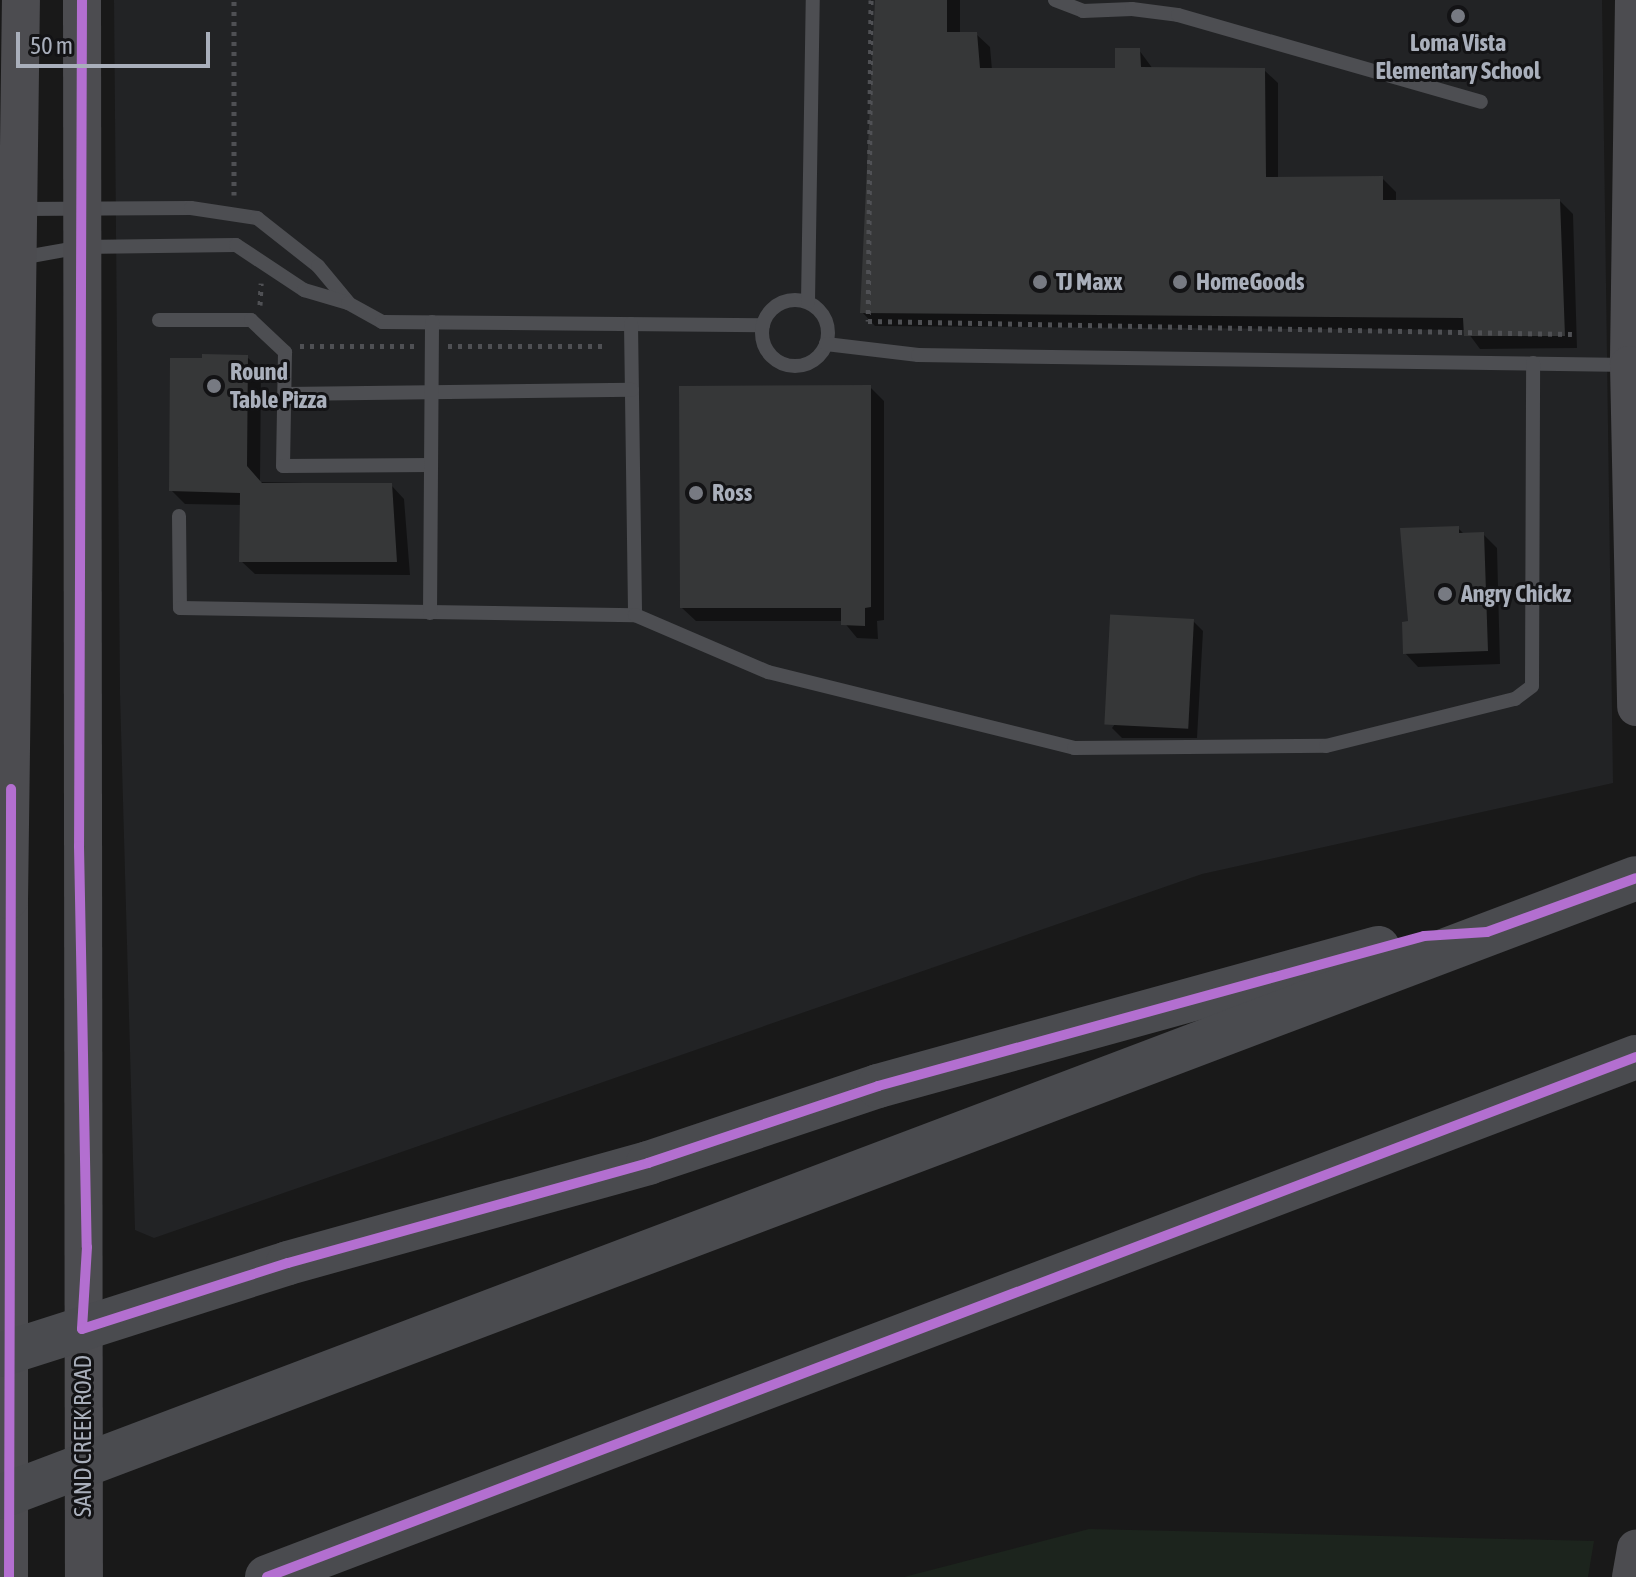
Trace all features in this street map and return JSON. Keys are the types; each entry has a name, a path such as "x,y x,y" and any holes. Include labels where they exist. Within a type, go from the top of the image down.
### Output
{"highway":[{"path":"0,1497 1636,878"},
{"path":"4,1353 288,1263 648,1163 878,1086 1202,994 1424,936 1487,932"},
{"path":"267,1577 1636,1057"}],"main road":[{"path":"9,1577 4,1353 9,209 21,0"},
{"name":"SAND CREEK ROAD","path":"82,0 79,846 87,1247 82,1329 84,1577"},
{"path":"1634,0 1629,365 1636,707"},
{"path":"1631,1577 1636,1548"}],"lane":[{"path":"808,302 780,303 763,325 765,347 780,363 812,361 826,344 827,324 808,302 813,0"},
{"path":"1055,0 1083,11 1132,9 1178,15 1481,102"},
{"path":"9,259 81,228 191,208 257,218 318,266 348,303"},
{"path":"9,209 81,228 236,245 304,290 348,303 382,322 763,325"},
{"path":"159,320 251,320 285,352 283,466 431,465"},
{"path":"430,613 432,322"},
{"path":"631,324 635,615"},
{"path":"826,344 918,355 1629,365"},
{"path":"179,516 180,608 378,607 430,613 635,615 768,672 1101,751 1326,746 1515,699 1532,686 1535,666 1533,363"},
{"path":"285,394 432,389 632,390"}],"path":[{"path":"234,0 234,200"},
{"path":"871,0 868,321 1572,334"}],"shaded area":[{"path":"114,0 1602,0 1613,783 1202,874 154,1238 135,1230 120,694"},
{"path":"1089,1529 1594,1541 1588,1577 904,1577"}],"building":[{"path":"875,0 947,0 947,32 977,32 980,68 1115,68 1115,48 1140,48 1141,67 1265,68 1266,177 1383,176 1383,200 1560,199 1565,336 1464,336 1463,318 860,313"},
{"path":"202,354 248,355 247,466 262,483 392,483 397,562 239,562 240,493 169,491 170,358 202,358"},
{"path":"871,385 871,607 865,608 865,626 841,625 841,608 680,608 679,386"},
{"path":"1459,526 1459,533 1484,532 1488,651 1403,654 1402,622 1408,621 1400,528"},
{"path":"1110,615 1194,619 1188,729 1104,724"}],"transit line":[{"path":"82,0 79,846 87,1247 82,1329 288,1263 648,1163 878,1086 1424,936 1487,932 1636,878"},
{"path":"9,1577 11,789"},
{"path":"267,1577 1636,1057"}],"place":[{"name":"Loma Vista Elementary School","path":"1458,16"},
{"name":"TJ Maxx","path":"1040,282"},
{"name":"HomeGoods","path":"1180,282"},
{"name":"Round Table Pizza","path":"214,386"},
{"name":"Ross","path":"696,493"},
{"name":"Angry Chickz","path":"1445,594"}]}
